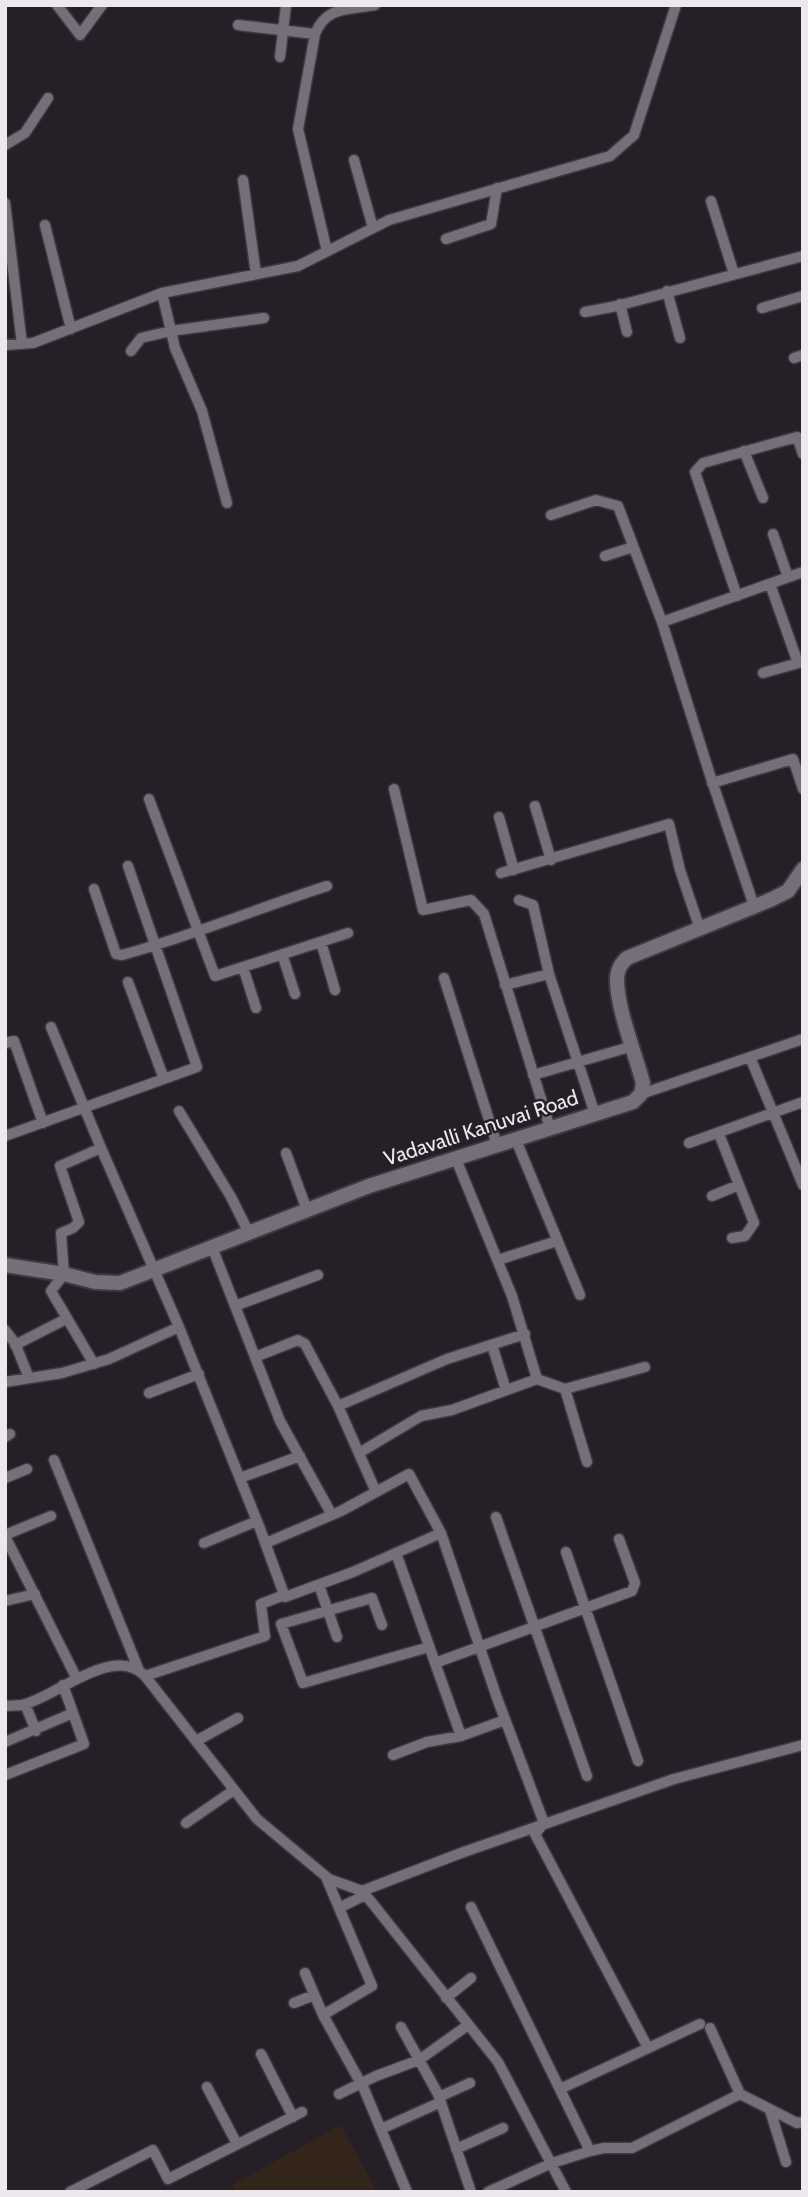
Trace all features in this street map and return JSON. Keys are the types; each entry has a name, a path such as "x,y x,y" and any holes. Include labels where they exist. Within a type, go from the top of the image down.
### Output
{"street":[{"path":"57,5 80,35 102,5"},
{"path":"280,57 286,5"},
{"path":"321,5 299,129 327,251"},
{"path":"319,23 328,14 373,5"},
{"path":"5,345 33,343 162,293 298,266 389,220 610,156 634,135 676,5"},
{"path":"238,25 315,34"},
{"path":"5,145 25,133 48,98"},
{"path":"354,160 373,228"},
{"path":"243,180 256,274"},
{"path":"446,239 491,224 497,188"},
{"path":"710,201 734,274"},
{"path":"5,203 22,344"},
{"path":"45,225 71,329"},
{"path":"586,312 803,256"},
{"path":"667,291 680,338"},
{"path":"162,293 175,348 202,411 227,503"},
{"path":"762,308 803,296"},
{"path":"620,304 627,332"},
{"path":"131,351 141,338 264,318"},
{"path":"737,596 695,472 703,463 796,437 803,454"},
{"path":"744,451 764,498"},
{"path":"551,515 596,499 618,506 662,622 754,906"},
{"path":"773,534 788,577"},
{"path":"605,556 633,547"},
{"path":"662,622 803,572"},
{"path":"763,673 800,662 770,584"},
{"path":"712,783 798,757 803,789"},
{"path":"394,789 424,910 471,900 484,914 550,1128"},
{"path":"149,799 215,976 348,933"},
{"path":"536,806 551,860"},
{"path":"499,817 514,870"},
{"path":"501,873 669,824 680,870 700,929"},
{"path":"5,1136 197,1067 128,866"},
{"path":"803,869 796,888 627,958 620,965 617,975 619,997 643,1083 641,1094 803,1039"},
{"path":"94,889 116,954 122,955 227,923 258,909 327,886"},
{"path":"519,900 533,905 549,974 595,1114"},
{"path":"321,942 335,989"},
{"path":"282,954 295,994"},
{"path":"243,967 256,1008"},
{"path":"505,985 549,974"},
{"path":"444,978 498,1145"},
{"path":"128,982 164,1079"},
{"path":"51,1027 199,1374 284,1595"},
{"path":"5,1043 14,1041 43,1124"},
{"path":"533,1075 633,1046"},
{"path":"750,1057 803,1185"},
{"name":"Vadavalli Kanuvai Road","path":"5,1265 64,1274 95,1282 120,1283 369,1186 595,1114 633,1101 641,1094"},
{"path":"689,1143 803,1102"},
{"path":"179,1111 231,1197 248,1233"},
{"path":"719,1134 754,1223 744,1236 732,1238"},
{"path":"516,1140 580,1295"},
{"path":"94,1364 51,1291 64,1274 61,1233 79,1222 60,1166 101,1148"},
{"path":"286,1153 307,1210"},
{"path":"456,1159 498,1260 525,1334 537,1379"},
{"path":"712,1196 739,1185"},
{"path":"498,1260 557,1241"},
{"path":"212,1247 280,1421 332,1515"},
{"path":"235,1306 318,1275"},
{"path":"15,1345 66,1319"},
{"path":"5,1382 62,1373 94,1364 179,1327"},
{"path":"5,1330 15,1345 29,1378"},
{"path":"338,1406 447,1359 525,1334"},
{"path":"255,1357 298,1340 304,1344 338,1406 376,1492"},
{"path":"492,1345 506,1390"},
{"path":"359,1453 421,1416 452,1410 537,1379 565,1390 645,1367"},
{"path":"149,1393 199,1374"},
{"path":"565,1390 587,1462"},
{"path":"240,1478 300,1456"},
{"path":"54,1460 141,1672 257,1819 333,1881 363,1893 498,2062 566,2192"},
{"path":"5,1478 27,1469"},
{"path":"266,1543 332,1515 409,1474 441,1533 544,1824"},
{"path":"51,1516 5,1535 8,1547 35,1594 77,1679"},
{"path":"496,1517 587,1776"},
{"path":"204,1543 257,1521"},
{"path":"5,1705 25,1704 108,1667 124,1666 141,1672 265,1636 261,1604 319,1585 441,1533"},
{"path":"435,1663 632,1591 635,1588 620,1539"},
{"path":"566,1552 638,1761"},
{"path":"396,1553 461,1736"},
{"path":"319,1585 337,1637"},
{"path":"5,1601 35,1594"},
{"path":"382,1625 372,1598 281,1625 303,1683 429,1647"},
{"path":"5,1775 84,1744 63,1685"},
{"path":"25,1704 36,1731"},
{"path":"5,1742 73,1713"},
{"path":"196,1741 238,1718"},
{"path":"393,1755 427,1742 461,1736 505,1720"},
{"path":"339,1908 363,1893 544,1824 674,1779 803,1745"},
{"path":"186,1823 234,1790"},
{"path":"544,1824 536,1834 648,2048"},
{"path":"323,2015 372,1986 326,1876"},
{"path":"471,1907 590,2151"},
{"path":"305,1973 323,2015 361,2083 407,2192"},
{"path":"446,1997 471,1978"},
{"path":"294,2003 314,1995"},
{"path":"339,2094 419,2060 468,2025"},
{"path":"560,2090 648,2048 705,2026 740,2094 797,2123 803,2122"},
{"path":"401,2027 440,2099 471,2192"},
{"path":"70,2192 153,2150 168,2179 297,2114 261,2054"},
{"path":"381,2129 470,2083"},
{"path":"207,2087 237,2144"},
{"path":"488,2192 552,2163 590,2151 632,2148 740,2094"},
{"path":"770,2110 786,2162"},
{"path":"456,2149 503,2128"}],"shaded area":[{"path":"341,2125 377,2192 235,2192 232,2185"}]}
